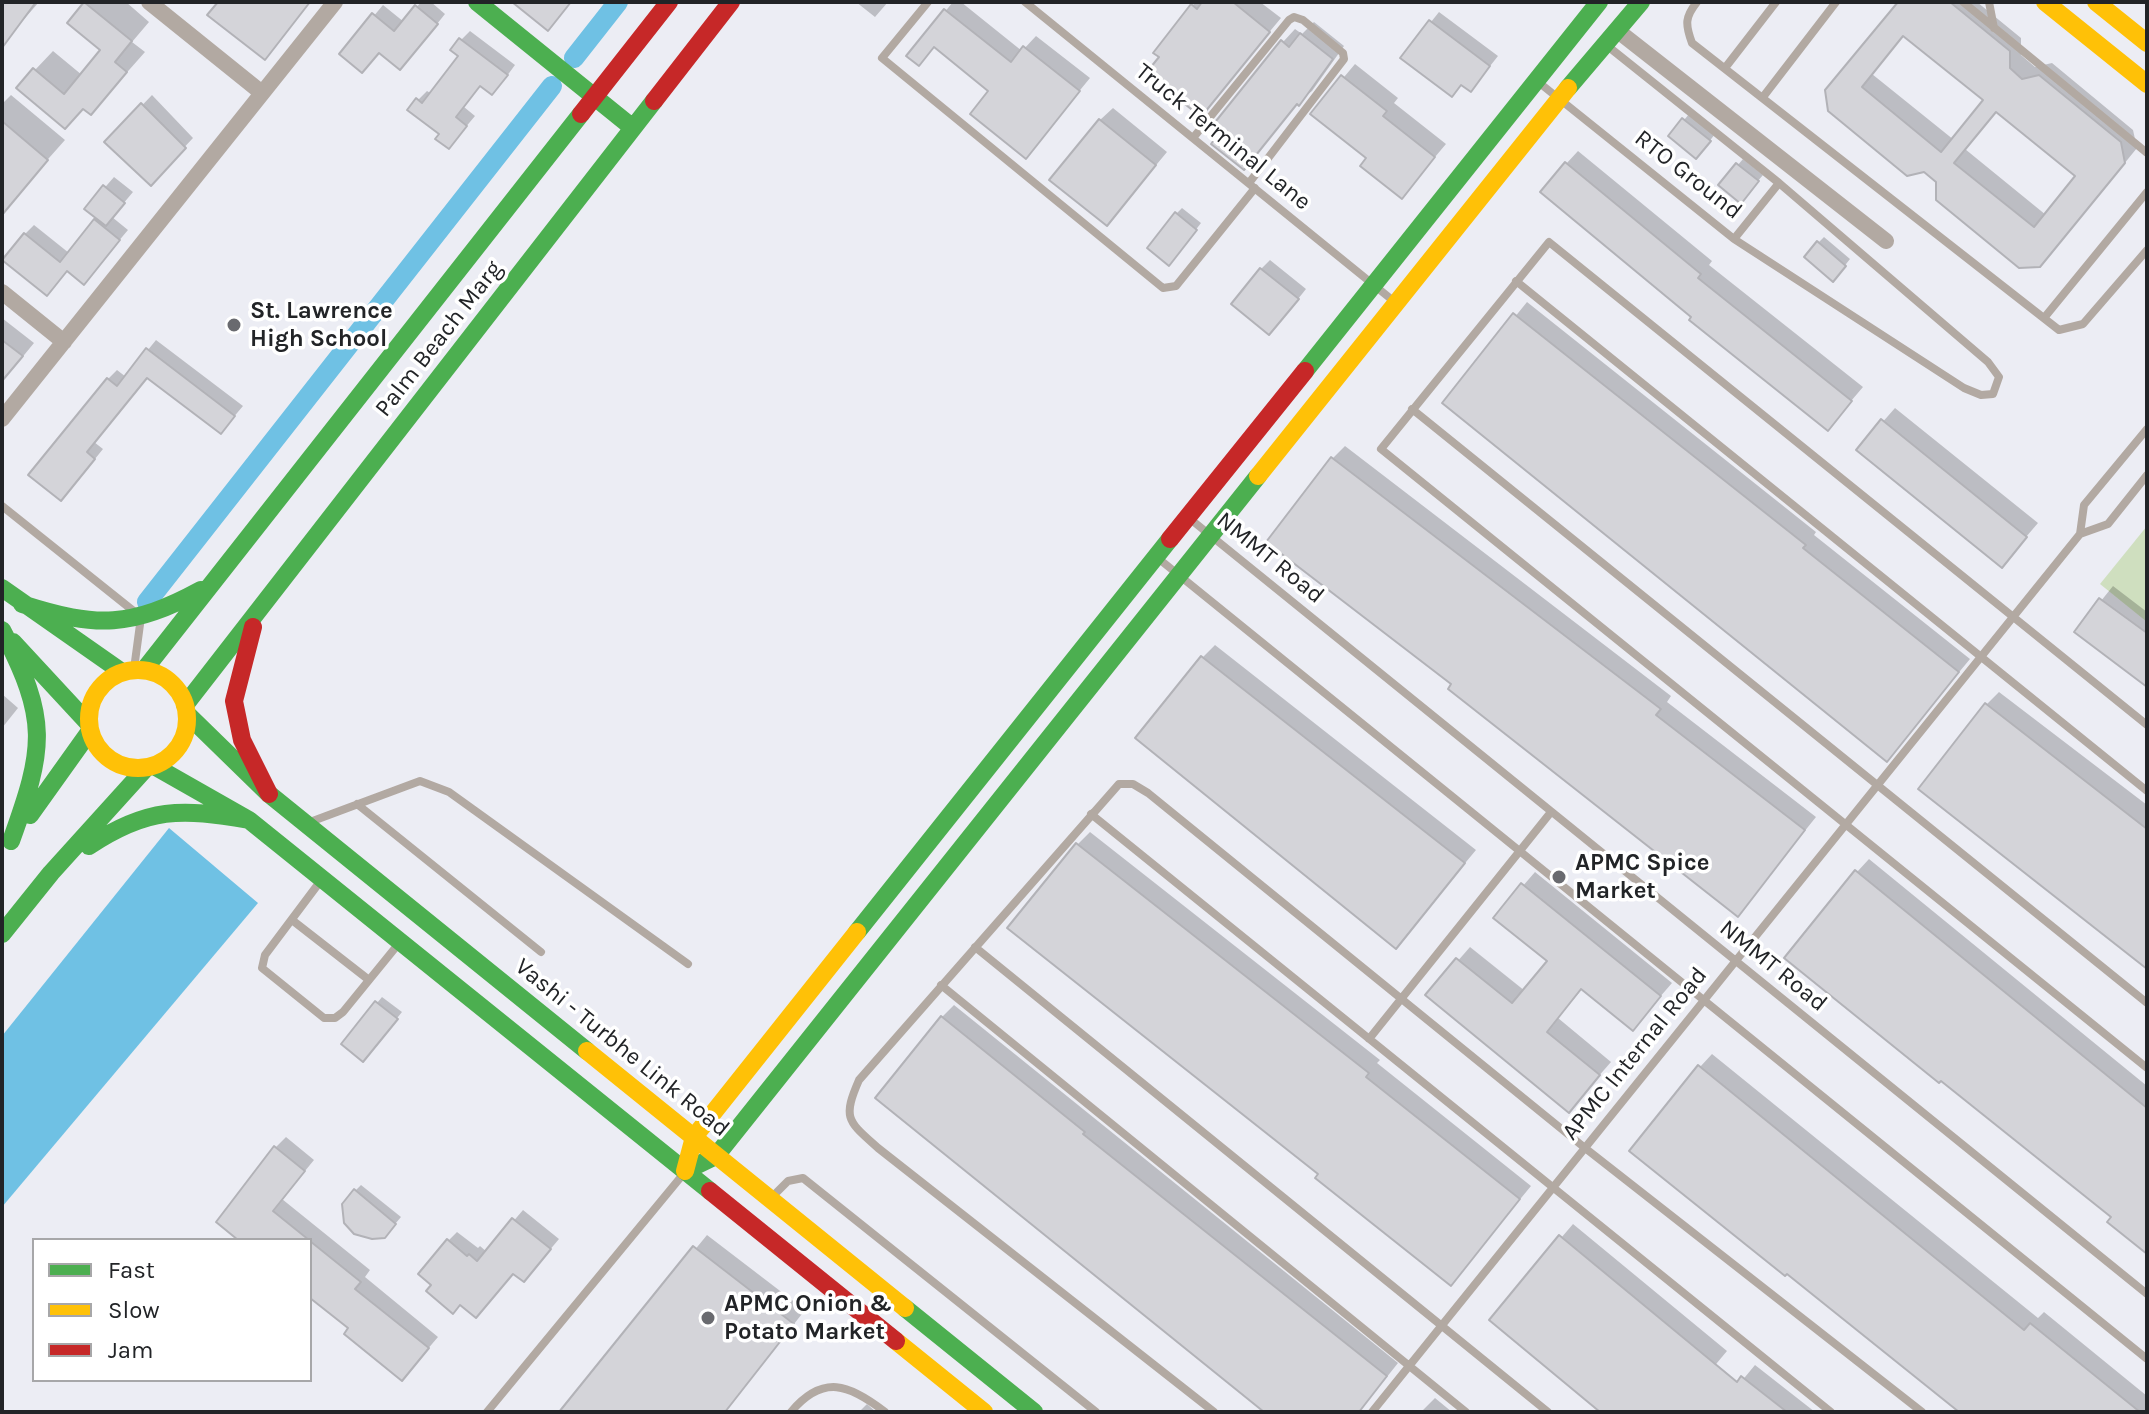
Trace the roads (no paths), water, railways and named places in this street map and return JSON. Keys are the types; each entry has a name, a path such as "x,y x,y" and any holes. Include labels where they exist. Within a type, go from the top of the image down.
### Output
{"main road":[{"path":"477,2 633,128"},
{"name":"Palm Beach Marg","path":"133,670 216,581 669,2"},
{"name":"Palm Beach Marg","path":"186,710 257,613 731,2"},
{"path":"685,1171 694,1137 1599,2"},
{"path":"685,1171 716,1156 1560,99 1641,2"},
{"path":"2045,2 2147,84"},
{"path":"2096,2 2147,43"},
{"path":"22,604 68,620 106,624 171,608 216,581"},
{"path":"2,588 22,604 133,670 156,673 171,683 186,710 186,730 180,746 169,758 150,767 51,873 2,934"},
{"path":"257,613 234,701 242,740 269,794"},
{"path":"2,630 89,727 101,753 130,768 150,767 249,820 984,1412"},
{"path":"2,630 33,693 40,724 31,788 6,846"},
{"path":"6,846 89,727 90,707 96,692 107,680 133,670"},
{"name":"Vashi - Turbhe Link Road","path":"186,710 269,794 1034,1412"},
{"path":"51,873 112,829 141,816 174,810 249,820"}],"street":[{"path":"149,2 262,93"},
{"path":"2,419 335,2"},
{"path":"1611,37 1886,241"},
{"path":"2,292 64,342"}],"lane":[{"path":"928,2 882,58 1163,288 1176,286 1344,59 1343,53 1303,20 1294,17 1193,138"},
{"name":"Truck Terminal Lane","path":"1025,2 1397,303"},
{"path":"1697,2 1686,16 1692,43 2059,330 2083,324 2147,250"},
{"path":"1725,68 1776,2"},
{"path":"1763,97 1836,2"},
{"path":"1963,2 2147,153"},
{"path":"1989,2 1994,28"},
{"name":"RTO Ground","path":"1537,81 1734,239 1779,183 1611,37"},
{"path":"1734,239 1964,388 1981,395 1993,394 1999,377 1988,362 1779,183"},
{"path":"2044,318 2147,192"},
{"path":"2147,725 1549,242 1381,449 2147,1068"},
{"path":"1516,281 2147,791"},
{"path":"1412,409 2147,1003"},
{"path":"2147,429 2084,505 2080,534 2108,524 2147,475"},
{"path":"2,506 141,617 133,670"},
{"name":"NMMT Road","path":"1188,517 2147,1294"},
{"name":"APMC Internal Road","path":"1372,1412 2080,534"},
{"path":"1156,557 2147,1359"},
{"path":"305,823 420,781 449,792 688,964"},
{"path":"1214,1412 853,1126 848,1105 859,1080 1119,784 1133,784 1148,793 1585,1148 1922,1412"},
{"path":"357,804 541,952"},
{"path":"1369,1039 1551,812"},
{"path":"1091,814 1831,1412"},
{"path":"323,879 265,955 262,968 270,977 324,1018 335,1018 401,942"},
{"path":"292,920 369,980"},
{"path":"975,947 1548,1412"},
{"path":"941,985 1466,1412"},
{"path":"487,1412 685,1171"},
{"path":"770,1199 788,1181 803,1178 1096,1412"},
{"path":"791,1412 804,1397 827,1386 850,1388 885,1412"}],"water":[{"path":"169,828 258,903 2,1207 2,1036"}],"waterway":[{"path":"574,58 618,2"},
{"path":"147,602 552,86"}],"place":[{"name":"St. Lawrence High School","path":"234,325"},
{"name":"APMC Spice Market","path":"1559,877"},
{"name":"APMC Onion & Potato Market","path":"708,1318"}]}
